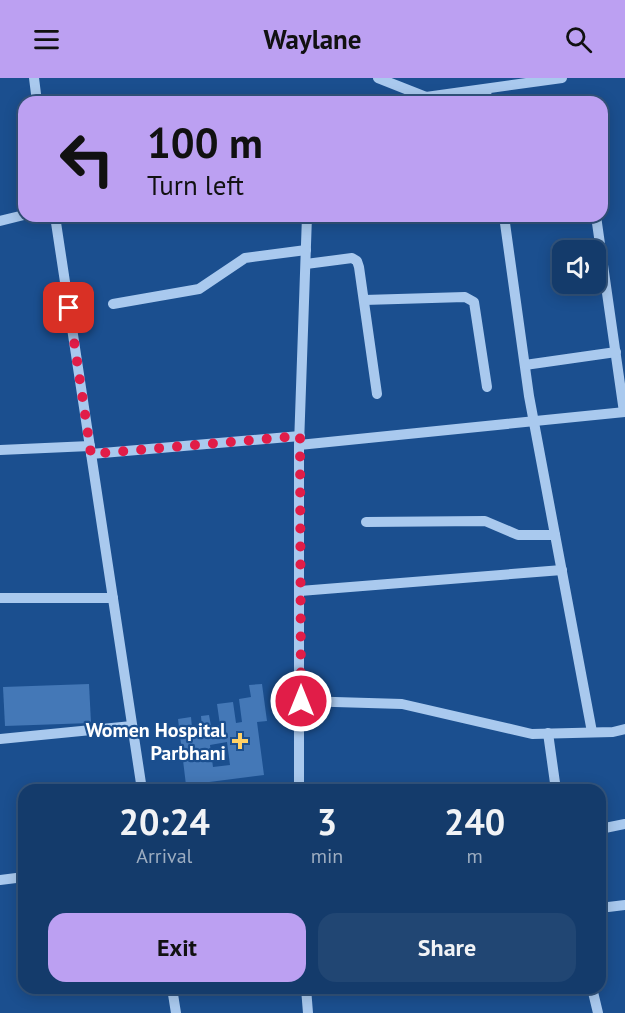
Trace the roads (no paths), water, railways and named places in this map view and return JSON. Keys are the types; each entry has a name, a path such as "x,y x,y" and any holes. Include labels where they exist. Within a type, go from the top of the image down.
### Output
{"street":[{"path":"34,78 36,96"},
{"path":"378,78 398,82 424,96"},
{"path":"434,96 562,78"},
{"path":"486,89 487,96"},
{"path":"0,221 18,216"},
{"path":"56,222 141,784"},
{"path":"299,784 300,441 307,222"},
{"path":"505,222 534,421 592,732"},
{"path":"0,450 90,450 300,441 625,412 597,222"},
{"path":"113,304 191,291 205,286 245,258 306,250"},
{"path":"306,264 352,258 357,261 377,394"},
{"path":"364,300 465,297 470,299 474,302 487,387"},
{"path":"525,365 616,352"},
{"path":"366,522 485,520 518,535 555,535"},
{"path":"300,591 562,570"},
{"path":"0,598 113,598"},
{"path":"301,701 402,704 532,734 625,729"},
{"path":"0,739 132,726"},
{"path":"548,733 555,784"},
{"path":"606,828 625,824"},
{"path":"0,880 18,878"},
{"path":"606,907 625,905"},
{"path":"173,994 176,1013"},
{"path":"306,994 308,1013"},
{"path":"593,994 598,1013"}],"place":[{"name":"Women Hospital Parbhani","path":"240,741"}]}
